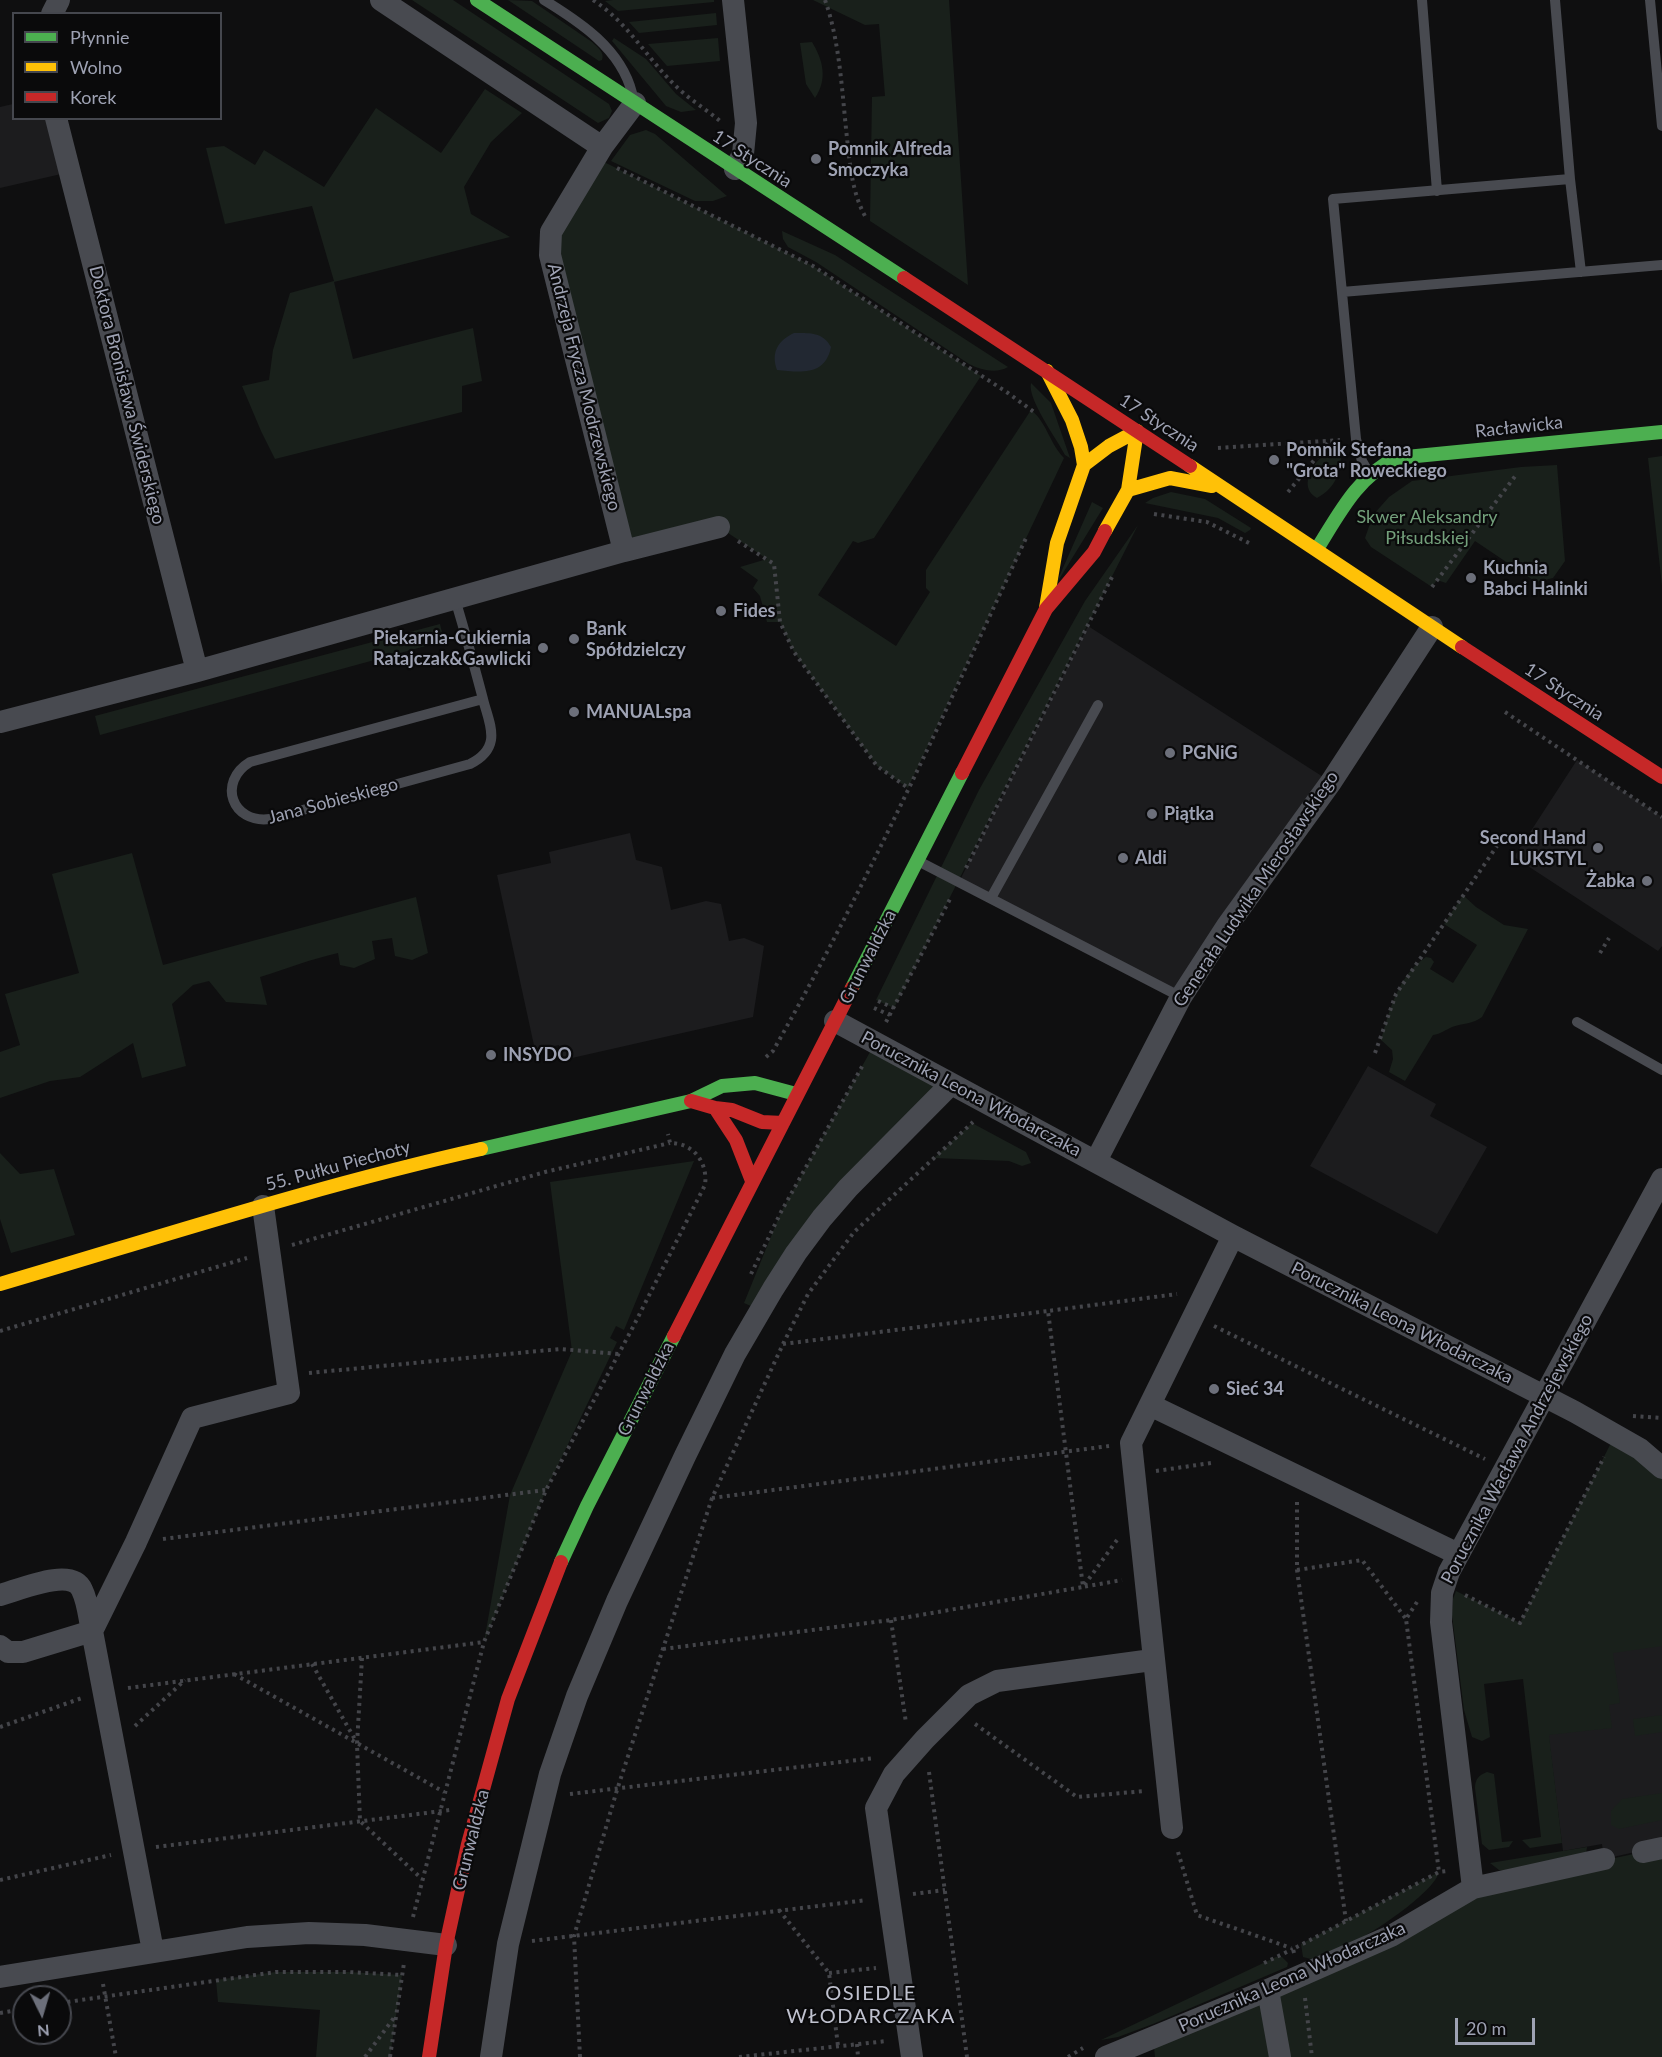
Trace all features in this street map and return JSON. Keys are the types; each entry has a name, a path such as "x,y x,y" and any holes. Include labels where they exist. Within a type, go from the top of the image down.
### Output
{"street":[{"path":"381,0 599,152"},
{"name":"17 Stycznia","path":"477,0 1046,370 1662,777"},
{"path":"733,0 746,140 743,154 735,169"},
{"name":"Andrzeja Frycza Modrzewskiego","path":"624,551 550,255 551,232 599,152 635,103"},
{"name":"Doktora Bronisława Świderskiego","path":"57,120 197,671"},
{"path":"1046,370 1072,420 1084,465 1109,446 1137,431"},
{"name":"Grunwaldzka","path":"429,2057 446,1945 468,1844 508,1700 552,1581 587,1506 796,1094 1046,609 1094,552 1128,490 1134,467 1137,431"},
{"name":"Racławicka","path":"1317,549 1369,473 1396,458 1662,432"},
{"name":"Grunwaldzka","path":"1046,609 1057,543 1084,465"},
{"path":"1128,490 1170,478 1226,489"},
{"path":"0,722 197,671 624,551 719,527"},
{"name":"Generała Ludwika Mierosławskiego","path":"1096,1161 1181,997 1227,926 1330,782 1432,627"},
{"name":"Porucznika Leona Włodarczaka","path":"835,1021 1233,1236 1543,1395 1640,1449 1662,1468"},
{"name":"55. Pułku Piechoty","path":"0,1284 263,1206 422,1162 691,1101 722,1086 754,1083 796,1094"},
{"path":"491,2057 508,1944 543,1796 577,1696 617,1601 695,1434 730,1364 796,1252 848,1188 951,1084"},
{"name":"55. Pułku Piechoty","path":"691,1101 732,1110 762,1122 783,1123"},
{"path":"715,1108 736,1140 752,1181"},
{"name":"Porucznika Wacława Andrzejewskiego","path":"1473,1888 1440,1611 1444,1585 1458,1554 1543,1395 1662,1179"},
{"path":"0,1646 8,1652 23,1652 92,1631 136,1542 192,1418 289,1393 263,1206"},
{"path":"1172,1828 1152,1660 1131,1443 1233,1236"},
{"path":"1150,1405 1458,1554"},
{"path":"0,1595 57,1578 73,1580 83,1590 153,1951"},
{"path":"910,2048 876,1808 894,1774 918,1746 969,1695 997,1681 1152,1660"},
{"path":"1473,1888 1604,1859"},
{"name":"Porucznika Leona Włodarczaka","path":"1106,2057 1391,1936 1473,1888"},
{"path":"0,1977 247,1937 309,1934 365,1935 446,1945"},
{"path":"1268,1990 1280,2057"}],"lane":[{"path":"544,0 585,27 605,45 629,80 635,103"},
{"path":"1422,0 1437,190"},
{"path":"1554,0 1581,272"},
{"path":"1650,0 1662,126"},
{"path":"1369,473 1362,461 1356,439 1333,199 1570,179"},
{"path":"1342,292 1662,265"},
{"name":"Jana Sobieskiego","path":"455,599 483,699 492,734 490,743 479,759 470,764 270,819 250,818 235,805 232,795 235,776 250,762 483,699"},
{"path":"991,898 1098,705"},
{"path":"917,861 1181,997"},
{"path":"1577,1022 1662,1070"}],"path":[{"path":"593,0 622,23 679,89 746,140"},
{"path":"825,0 834,36 851,175 858,204 866,218"},
{"path":"599,152 813,266 1038,415"},
{"path":"1218,448 1356,439"},
{"path":"1288,492 1330,440"},
{"path":"1431,587 1540,443"},
{"path":"719,527 774,564 780,622 794,652 877,766 908,788"},
{"path":"762,1061 773,1051 816,975 908,788 1029,532"},
{"path":"748,1283 781,1212 875,1043 959,882 1113,576"},
{"path":"1375,1053 1396,994 1497,846"},
{"path":"1600,953 1609,938"},
{"path":"580,2057 574,1936 617,1790 712,1498 808,1294 854,1232 991,1106"},
{"path":"662,1107 670,1143"},
{"path":"0,1331 545,1172 670,1143 682,1143 694,1151 703,1162 706,1174 705,1185 619,1354 546,1490 484,1642 407,1940 390,2057"},
{"path":"754,1322 784,1343 1207,1290"},
{"path":"1048,1311 1083,1587"},
{"path":"1194,1316 1504,1468"},
{"path":"286,1376 560,1349 619,1354"},
{"path":"712,1498 1131,1443"},
{"path":"1133,1474 1212,1463"},
{"path":"1444,1585 1520,1623 1597,1470"},
{"path":"1297,1476 1297,1570 1346,1921"},
{"path":"136,1542 546,1490"},
{"path":"1083,1587 1137,1513"},
{"path":"1297,1570 1362,1560 1406,1619 1439,1872"},
{"path":"663,1649 891,1620 1144,1575"},
{"path":"1406,1619 1418,1599"},
{"path":"891,1620 945,1890 967,2057"},
{"path":"0,1727 104,1691 484,1642"},
{"path":"362,1658 357,1744 360,1821 422,1879"},
{"path":"312,1664 357,1744"},
{"path":"234,1674 444,1792"},
{"path":"114,1744 186,1680"},
{"path":"955,1709 1077,1797 1167,1790"},
{"path":"1172,1828 1197,1916 1293,1949"},
{"path":"508,1944 945,1890"},
{"path":"779,1910 829,1973 838,2046"},
{"path":"99,1960 116,2057"},
{"path":"829,1973 898,1965"},
{"path":"72,2001 276,1972 402,1975"},
{"path":"1302,1975 1312,2057"},
{"path":"365,2057 396,2014"},
{"path":"739,2057 857,2044 910,2048"},
{"path":"857,2044 858,2057"},
{"path":"1079,2050 1080,2057"}],"shaded area":[{"path":"12,104 12,120 56,120 70,172 0,188 0,107"},
{"path":"794,333 816,334 828,342 831,347 823,364 810,371 777,370 775,353 777,348 783,340"},
{"path":"1088,626 1331,782 1181,997 959,882"},
{"path":"1577,760 1662,817 1662,946 1658,951 1514,857"},
{"path":"630,833 636,860 662,867 671,910 706,901 721,904 729,941 744,938 764,946 753,1017 563,1060 559,1045 535,1050 497,875 551,863 549,852"},
{"path":"1368,1066 1436,1104 1430,1116 1487,1147 1437,1234 1310,1166"},
{"path":"1662,1491 1662,1846 1604,1859 1602,1844 1563,1851 1545,1708"}],"green space":[{"path":"412,0 453,0 609,104 612,111 609,118 598,123"},
{"path":"508,0 532,1 592,42 601,52 602,60 599,61"},
{"path":"714,0 714,2 618,11 605,1"},
{"path":"813,0 949,0 968,285 870,221 872,97 885,96 879,24 865,25"},
{"path":"716,13 717,25 639,33 629,22"},
{"path":"614,38 646,59 676,94 696,110 681,112 666,106 612,41"},
{"path":"718,38 720,61 667,66 648,44"},
{"path":"812,42 819,56 823,77 815,98 806,84 800,43"},
{"path":"485,89 522,113 491,142 464,187 471,214 510,237 334,282 353,359 473,328 482,381 462,386 462,412 275,459 242,386 269,380 273,350 290,293 334,281 312,206 225,224 206,148 224,146 255,165 264,150 324,187 376,108 441,153"},
{"path":"646,130 655,134 727,196 713,201 695,201 611,161 630,135"},
{"path":"596,158 813,266 981,376 874,538 858,543 853,541 818,595 896,646 930,592 926,588 926,570 1031,410 1041,420 1064,458 908,788 877,766 794,652 780,622 767,622 760,596 753,588 758,580 740,567 767,559 719,527 624,551 551,232"},
{"path":"782,231 835,255 1008,367 988,370 969,364 816,262 788,247 783,239"},
{"path":"1031,383 1051,403 1070,458 1065,455 1038,409 1031,390"},
{"path":"1341,446 1341,462 1334,483 1317,498 1310,492 1308,484 1313,467 1327,453"},
{"path":"1662,456 1662,586 1648,458"},
{"name":"Skwer Aleksandry Piłsudskiej","path":"1557,465 1565,561 1553,578 1536,582 1475,541 1446,583 1437,580 1432,587 1371,547 1365,538 1373,515 1389,497 1412,481 1521,467"},
{"path":"1171,492 1205,499 1251,528 1245,533 1218,518 1145,503"},
{"path":"1092,502 1103,508 1055,586"},
{"path":"1138,525 894,1008 876,1000 979,790 1085,601"},
{"path":"440,624 444,641 100,735 95,716"},
{"path":"132,853 163,965 416,897 428,953 412,960 395,956 392,938 372,941 375,959 354,968 340,965 338,953 308,961 260,977 267,1005 226,1002 209,981 193,985 172,1004 186,1066 142,1078 133,1043 80,1077 50,1081 0,1098 0,1052 20,1045 5,994 79,973 52,874"},
{"path":"1463,895 1476,907 1504,925 1528,929 1482,1017 1433,1035 1405,1081 1389,1072 1393,1059 1392,1050 1381,1040 1388,1017 1402,983 1417,964 1426,957 1431,958 1434,962 1430,969 1453,983 1477,945 1444,924"},
{"path":"875,1043 951,1084 848,1188 760,1310 744,1303 781,1212"},
{"path":"972,1123 1026,1152 1031,1163 1022,1166 1009,1161 934,1158"},
{"path":"0,1153 20,1174 54,1169 75,1235 11,1253 0,1219"},
{"path":"694,1161 624,1330 616,1326 610,1338 617,1342 546,1490 484,1642 510,1495 572,1351 550,1182"},
{"path":"1615,1435 1662,1468 1662,1646 1613,1653 1620,1703 1609,1705 1612,1728 1549,1735 1562,1843 1530,1848 1522,1840 1541,1837 1523,1679 1484,1684 1490,1737 1482,1741 1472,1737 1464,1710 1452,1615 1453,1599 1456,1591 1520,1623"},
{"path":"1662,1715 1662,1732 1635,1736 1633,1719"},
{"path":"1487,1772 1494,1774 1502,1842 1513,1841 1509,1847 1489,1850 1482,1844 1475,1785 1478,1778"},
{"path":"1662,1793 1662,1820 1619,1829 1611,1825 1611,1811 1622,1799"},
{"path":"1587,1847 1586,1854 1511,1872 1499,1870 1490,1863"},
{"path":"1662,1848 1662,2057 1155,2057 1153,2038 1473,1888"},
{"path":"1439,1872 1435,1880 1419,1897 1374,1930 1346,1945 1311,1959 1303,1957 1301,1944"},
{"path":"1276,1957 1282,1957 1288,1963 1287,1967 1153,2024 1118,2037 1101,2040"},
{"path":"276,1972 402,1975 390,2057 316,2057 320,2010 218,2002 216,1980"}],"traffic: fast":[{"path":"477,0 904,278"},
{"path":"1317,549 1341,510 1360,486 1370,475 1396,458 1662,432"},
{"path":"852,988 962,773"},
{"path":"481,1149 691,1101 722,1086 755,1083 796,1094"},
{"path":"561,1562 674,1336"}],"traffic: slow":[{"path":"1046,608 1057,543 1084,465 1072,420 1047,371"},
{"path":"1084,465 1109,446 1137,431"},
{"path":"1105,531 1128,490 1137,431"},
{"path":"1190,466 1462,647"},
{"path":"1128,490 1170,478 1212,486"},
{"path":"0,1284 300,1195 481,1149"}],"traffic: jam":[{"path":"904,278 1190,466"},
{"path":"962,773 1046,609 1094,552 1105,531"},
{"path":"1462,647 1662,777"},
{"path":"674,1336 852,988"},
{"path":"691,1101 732,1110 762,1122 783,1123"},
{"path":"715,1108 736,1140 752,1181"},
{"path":"429,2057 446,1945 468,1844 508,1699 561,1562"}],"place":[{"name":"Pomnik Alfreda Smoczyka","path":"816,159"},
{"name":"Pomnik Stefana \"Grota\" Roweckiego","path":"1274,460"},
{"name":"Kuchnia Babci Halinki","path":"1471,578"},
{"name":"Fides","path":"721,611"},
{"name":"Bank Spółdzielczy","path":"574,639"},
{"name":"Piekarnia-Cukiernia Ratajczak&Gawlicki","path":"543,648"},
{"name":"MANUALspa","path":"574,712"},
{"name":"PGNiG","path":"1170,753"},
{"name":"Piątka","path":"1152,814"},
{"name":"Second Hand LUKSTYL","path":"1598,848"},
{"name":"Aldi","path":"1123,858"},
{"name":"Żabka","path":"1647,881"},
{"name":"INSYDO","path":"491,1055"},
{"name":"Sieć 34","path":"1214,1389"}],"district":[{"name":"OSIEDLE WŁODARCZAKA","path":"871,2006"}]}
